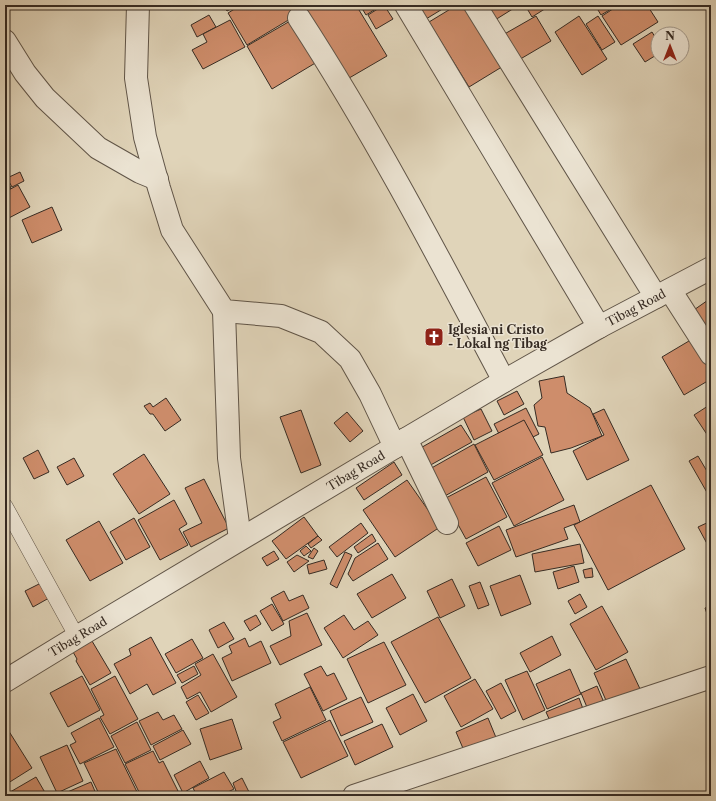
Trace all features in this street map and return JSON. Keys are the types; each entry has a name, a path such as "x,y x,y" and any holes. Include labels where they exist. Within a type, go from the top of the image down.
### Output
{"street":[{"path":"138,5 136,78 145,136 156,179 172,230 224,311 229,458 240,539"},
{"path":"406,5 600,327"},
{"path":"475,5 663,294 711,354"},
{"path":"299,18 322,52 395,178 504,381"},
{"path":"5,41 25,73 45,98 98,148 140,172 156,179"},
{"name":"Tibag Road","path":"5,681 504,381 600,327 711,268"},
{"path":"224,311 281,316 321,332 350,359 447,523"},
{"path":"354,796 711,677"}],"lane":[{"path":"5,506 77,637"}],"building":[{"path":"223,5 238,5 227,11"},
{"path":"241,5 289,5 295,16 247,45 228,13"},
{"path":"297,5 356,5 387,56 344,81"},
{"path":"360,5 382,5 366,15"},
{"path":"384,5 393,19 376,29 368,15"},
{"path":"418,5 449,5 426,19"},
{"path":"457,5 469,5 505,65 469,87 429,22"},
{"path":"486,5 519,5 495,20"},
{"path":"525,5 551,5 532,17"},
{"path":"595,5 618,5 601,15"},
{"path":"619,5 647,5 658,22 621,45 602,16"},
{"path":"209,15 216,27 197,37 191,25"},
{"path":"536,16 551,41 517,61 501,36"},
{"path":"579,16 607,59 582,75 555,32"},
{"path":"598,16 615,42 602,50 586,24"},
{"path":"297,17 322,59 272,89 247,46"},
{"path":"230,20 245,47 203,69 192,50 207,42 203,34"},
{"path":"650,33 650,59 645,62 633,44"},
{"path":"20,172 24,181 12,187 7,178"},
{"path":"5,177 11,188 5,191"},
{"path":"18,185 30,207 5,220 5,192"},
{"path":"52,207 62,230 32,243 22,220"},
{"path":"711,298 711,341 691,312"},
{"path":"694,338 711,368 711,379 684,395 662,357"},
{"path":"564,376 567,393 590,408 602,436 571,448 551,453 545,427 538,426 534,405 542,398 539,381"},
{"path":"517,391 524,404 504,415 497,401"},
{"path":"166,398 181,420 165,431 153,414 150,414 144,406 150,403 153,407"},
{"path":"711,404 711,438 710,439 694,415"},
{"path":"526,408 539,434 507,450 494,424"},
{"path":"481,409 492,431 474,440 463,417"},
{"path":"604,409 629,460 587,480 573,451 604,435 593,414"},
{"path":"301,410 321,465 301,473 280,417"},
{"path":"347,412 363,431 350,442 334,423"},
{"path":"524,420 543,455 494,480 475,445"},
{"path":"461,425 472,442 427,467 417,450"},
{"path":"474,444 488,472 443,497 428,470"},
{"path":"38,450 49,472 34,479 23,458"},
{"path":"144,454 170,494 139,514 113,474"},
{"path":"698,456 711,478 711,495 709,496 689,461"},
{"path":"542,457 564,500 514,526 492,483"},
{"path":"74,458 84,476 67,485 57,467"},
{"path":"394,462 402,475 364,500 356,488"},
{"path":"486,477 507,517 466,539 444,499"},
{"path":"204,479 229,528 191,547 183,532 202,523 185,488"},
{"path":"407,480 440,527 395,557 363,510"},
{"path":"651,485 685,549 608,590 574,525"},
{"path":"174,500 187,524 179,529 188,545 160,560 138,520"},
{"path":"574,505 580,522 564,528 568,539 516,557 506,530"},
{"path":"304,517 318,536 286,559 272,541"},
{"path":"134,518 150,547 126,560 110,532"},
{"path":"99,521 123,563 90,581 66,540"},
{"path":"711,521 711,551 698,527"},
{"path":"361,523 368,533 337,557 329,547"},
{"path":"499,526 511,550 478,566 466,543"},
{"path":"372,534 376,541 358,553 354,547"},
{"path":"318,536 322,540 311,548 308,544"},
{"path":"378,543 388,559 353,581 348,574 355,558"},
{"path":"580,544 584,563 535,572 532,554"},
{"path":"306,546 311,551 304,556 300,551"},
{"path":"314,548 318,551 313,559 308,557"},
{"path":"274,551 279,559 267,566 262,558"},
{"path":"345,552 352,555 337,588 330,584"},
{"path":"297,555 309,561 294,572 287,562"},
{"path":"324,560 327,569 309,574 307,565"},
{"path":"574,566 579,582 558,589 553,572"},
{"path":"592,568 593,577 585,578 583,570"},
{"path":"392,574 406,598 372,618 357,594"},
{"path":"520,575 531,604 501,616 490,586"},
{"path":"452,579 465,606 440,618 427,591"},
{"path":"480,582 489,605 478,609 469,586"},
{"path":"41,583 49,598 33,607 25,591"},
{"path":"284,591 289,601 303,595 309,608 283,621 271,598"},
{"path":"580,594 587,607 575,614 568,601"},
{"path":"272,604 284,624 272,631 260,611"},
{"path":"602,606 628,652 596,670 570,624"},
{"path":"711,606 711,626 705,608"},
{"path":"307,613 322,645 280,665 270,646 291,636 289,621"},
{"path":"256,615 261,624 250,631 244,621"},
{"path":"344,615 354,630 368,621 378,635 343,658 324,628"},
{"path":"438,617 471,678 425,703 391,642"},
{"path":"224,622 234,639 218,648 209,630"},
{"path":"552,636 561,655 530,672 520,653"},
{"path":"151,637 176,683 153,695 147,684 130,694 114,664 131,655 129,649"},
{"path":"245,638 249,647 261,641 271,663 232,681 222,658 232,653 229,646"},
{"path":"192,639 203,658 176,673 165,654"},
{"path":"92,641 111,673 90,685 76,661 77,659 73,652"},
{"path":"384,642 406,685 368,703 347,659"},
{"path":"213,654 237,697 211,712 200,692 187,699 181,687 201,675 195,664"},
{"path":"626,659 641,691 608,705 594,673"},
{"path":"194,666 198,674 182,683 177,675"},
{"path":"321,666 327,676 334,673 347,699 323,711 304,674"},
{"path":"570,669 581,694 547,709 536,684"},
{"path":"527,671 545,710 523,720 505,680"},
{"path":"82,676 100,710 68,727 50,693"},
{"path":"115,676 138,719 110,734 100,717 104,715 91,689"},
{"path":"475,679 493,709 461,727 444,696"},
{"path":"501,683 516,711 501,719 486,691"},
{"path":"597,686 605,705 589,712 581,693"},
{"path":"310,687 326,720 282,741 273,722 281,718 275,704"},
{"path":"413,694 427,721 400,735 386,708"},
{"path":"198,695 209,713 196,720 186,702"},
{"path":"361,697 373,722 341,736 330,711"},
{"path":"579,698 586,717 554,730 546,712"},
{"path":"158,712 163,720 174,715 182,729 151,745 139,721"},
{"path":"99,718 114,747 80,764 70,745 76,742 71,733"},
{"path":"488,718 497,740 465,753 456,732"},
{"path":"232,719 242,749 210,760 200,729"},
{"path":"330,720 348,756 301,778 283,742"},
{"path":"137,722 151,750 125,763 111,736"},
{"path":"382,724 393,747 355,765 344,741"},
{"path":"5,725 32,768 5,785"},
{"path":"183,730 191,744 160,760 153,746"},
{"path":"67,745 83,781 57,793 40,757"},
{"path":"116,749 139,796 100,796 84,763"},
{"path":"153,751 159,763 163,761 178,791 167,796 141,796 125,764"},
{"path":"200,761 209,778 183,793 174,775"},
{"path":"224,772 234,789 220,796 197,796 193,788"},
{"path":"36,777 47,796 5,796 5,795"},
{"path":"242,778 251,796 227,796 236,791 233,783"},
{"path":"91,782 97,796 58,796"}],"place":[{"name":"Iglesia ni Cristo - Lokal ng Tibag","path":"434,337"}]}
